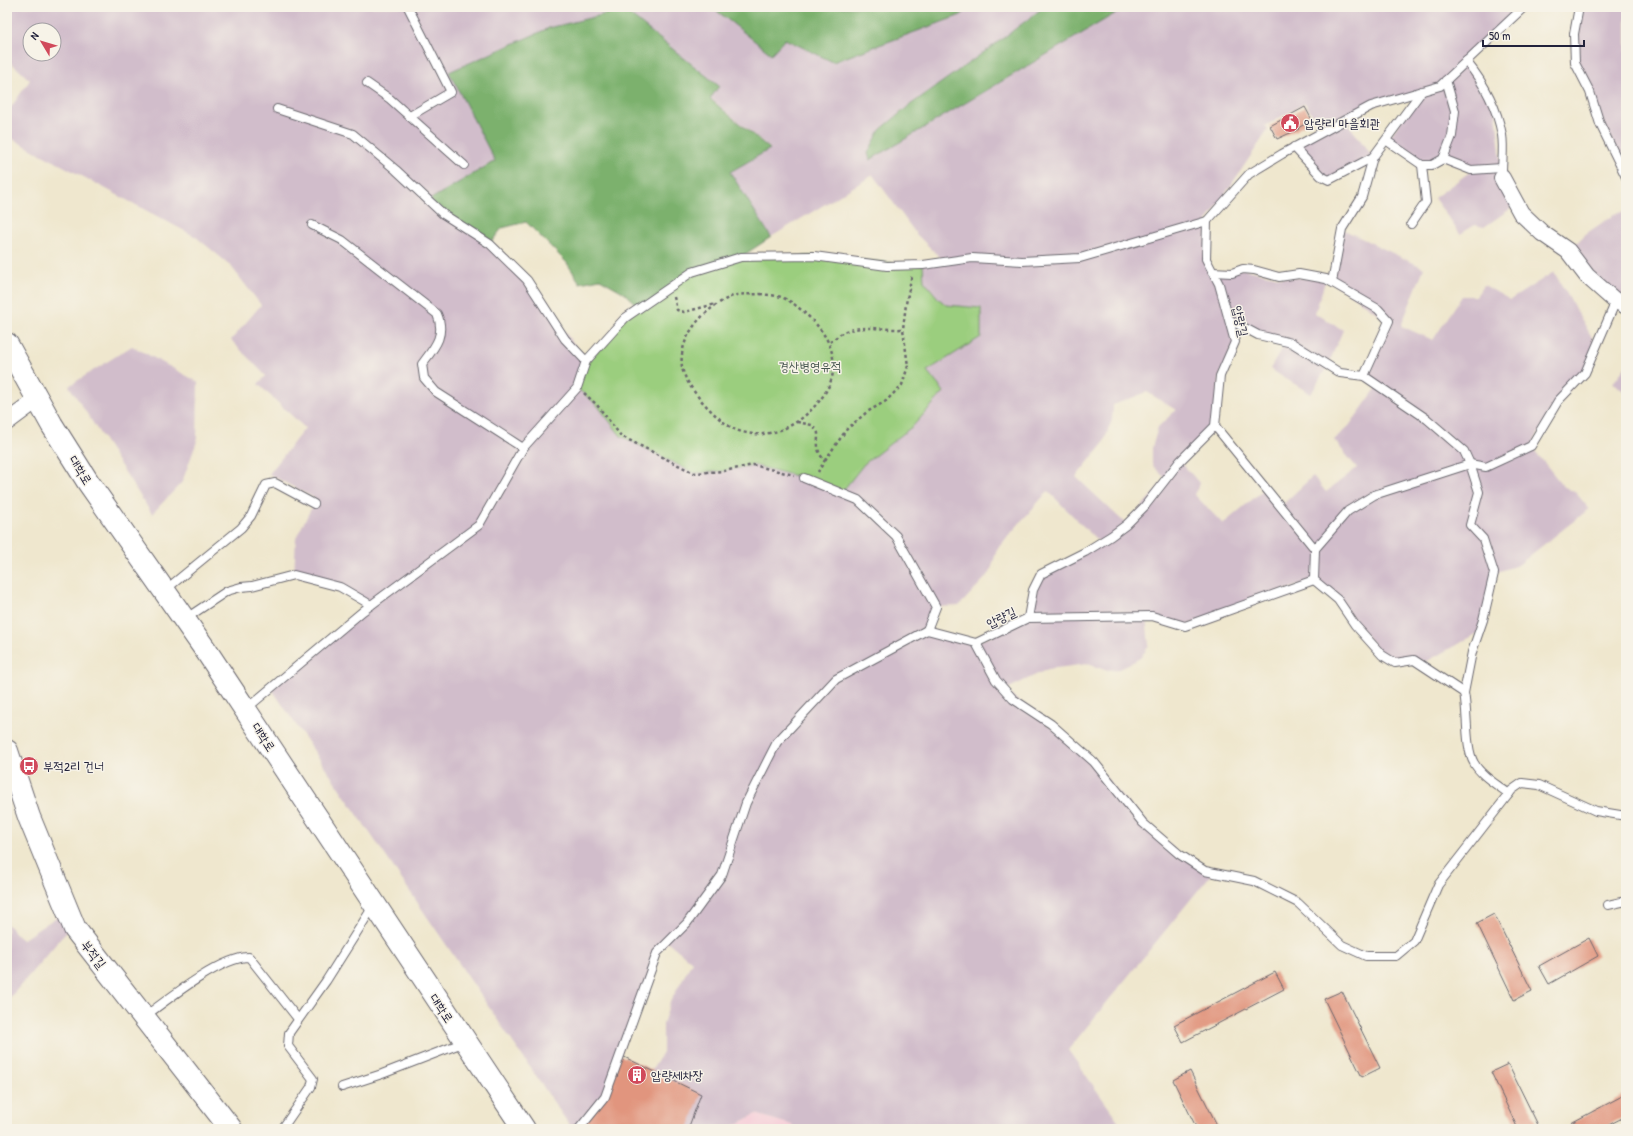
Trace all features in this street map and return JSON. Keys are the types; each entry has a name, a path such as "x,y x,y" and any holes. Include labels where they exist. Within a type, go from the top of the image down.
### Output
{"main road":[{"name":"대학로","path":"7,344 88,482 245,709 524,1129"},
{"name":"부적길","path":"7,750 29,817 74,928 231,1129"}],"street":[{"path":"1502,173 1521,213 1542,232 1568,252 1587,276 1619,302"},
{"path":"7,422 38,399"}],"lane":[{"path":"408,7 451,92 410,116"},
{"path":"245,709 371,605 479,525 523,448 578,388 586,361 625,318 692,272 741,257 814,256 887,266 915,266 972,258 1022,261 1080,258 1207,221 1249,174 1294,147 1371,106 1440,86 1524,7"},
{"path":"1579,7 1574,34 1575,63 1590,92 1600,124 1626,177"},
{"path":"1443,159 1471,170 1502,173 1502,137 1496,110 1481,79 1466,61"},
{"path":"1386,141 1422,165 1432,165 1443,159 1452,136 1455,111 1446,80"},
{"path":"367,84 390,99 464,165"},
{"path":"1294,147 1321,176 1329,180 1373,157 1422,91"},
{"path":"277,109 353,134 396,170 443,214 490,244 527,280 564,339 586,361"},
{"path":"1332,282 1342,229 1362,197 1373,157"},
{"path":"1411,224 1426,202 1422,165"},
{"name":"압량길","path":"976,643 1028,618 1033,590 1041,574 1085,552 1111,536 1126,524 1144,507 1180,461 1215,426 1220,376 1235,342 1219,284 1206,260 1207,221"},
{"path":"312,225 342,240 437,314 442,325 437,343 422,364 424,378 436,392 523,448"},
{"path":"1212,272 1232,273 1243,269 1254,270 1279,277 1299,274 1332,282 1378,308 1389,321 1364,376"},
{"path":"1314,549 1348,512 1374,495 1470,464 1486,467 1531,446 1558,401 1585,374 1613,308 1619,302"},
{"path":"1230,320 1258,335 1292,342 1340,373 1364,376 1427,419 1464,451 1479,492 1470,525 1483,539 1494,573 1483,620 1472,652 1464,693 1468,709 1467,734 1474,763 1490,779 1509,794"},
{"path":"1215,426 1314,549 1314,580"},
{"path":"579,1129 605,1097 657,953 687,923 722,875 746,803 777,742 836,678 927,630 936,607 896,536 858,500 804,478"},
{"path":"164,591 241,528 251,516 266,485 275,483 314,504"},
{"path":"184,620 227,591 294,575 340,587 371,605"},
{"path":"1314,580 1338,600 1355,625 1382,655 1395,663 1414,660 1464,693"},
{"path":"1028,618 1152,616 1184,626 1314,580"},
{"path":"927,630 976,643 996,680 1013,699 1051,724 1094,762 1143,823 1179,854 1205,870 1254,881 1298,903 1342,945 1366,956 1396,956 1414,941 1438,885 1509,794 1522,783 1538,785 1596,811 1626,816"},
{"path":"1608,905 1626,901"},
{"path":"282,1129 311,1087 313,1079 288,1046 289,1033 326,981 374,905"},
{"path":"144,1017 186,985 239,957 249,957 298,1019"},
{"path":"342,1087 382,1074 465,1042"}],"path":[{"path":"813,482 825,460 847,429 867,412 886,401 902,385 908,366 904,329 909,283 915,266"},
{"path":"671,287 678,310 684,312 717,304 734,296 760,294 781,297 797,305 819,326 830,342 834,366 830,386 815,407 797,422 785,429 763,434 748,434 734,430 698,397 682,369 682,354 685,340 693,327 717,304"},
{"path":"830,342 845,331 866,327 878,330 904,329"},
{"path":"578,388 597,405 621,436 694,473 724,471 753,465 804,478"},
{"path":"797,422 812,425 818,433 818,449 820,456 825,460"}],"shaded area":[{"path":"7,7 620,7 618,11 449,72 495,161 429,200 490,244 527,280 586,361 578,388 597,405 621,436 724,471 753,465 804,478 841,493 864,464 913,426 944,392 927,371 981,337 938,298 923,281 923,265 945,262 917,235 873,175 771,237 729,172 770,148 710,98 718,86 630,15 635,7 712,7 771,54 784,39 833,62 961,15 971,7 1044,7 910,105 880,130 868,153 870,160 1126,7 1524,7 1466,61 1496,110 1501,163 1516,205 1484,227 1475,225 1460,234 1434,198 1471,171 1443,159 1422,165 1387,141 1421,92 1368,107 1345,120 1373,157 1329,180 1294,147 1323,131 1305,103 1265,126 1268,130 1207,221 1206,260 1213,272 1243,269 1279,277 1326,279 1315,313 1343,330 1328,365 1311,394 1270,369 1286,342 1230,320 1235,342 1220,376 1215,426 1180,461 1200,484 1194,494 1223,524 1266,488 1281,506 1313,476 1326,492 1357,468 1334,440 1349,426 1378,386 1364,376 1389,321 1332,282 1342,229 1424,268 1401,326 1433,340 1462,296 1476,296 1484,285 1510,300 1554,272 1597,346 1585,373 1558,401 1531,446 1563,486 1576,493 1589,509 1518,565 1494,573 1478,633 1427,661 1395,663 1382,655 1338,600 1314,580 1185,626 1146,616 1149,646 1140,658 1120,669 1105,670 1088,664 1048,669 1005,690 1094,762 1121,796 1179,854 1213,872 1068,1050 1124,1129 795,1129 792,1125 756,1114 728,1129 572,1129 271,688 371,605 340,587 294,575 296,538 316,499 269,474 305,428 258,384 266,376 231,340 261,305 230,265 196,237 7,136 7,113 30,80 7,59","holes":["1147,392 1176,410 1158,427 1152,448 1152,465 1166,479 1126,524 1076,477 1103,444 1112,420 1113,405","1048,491 1100,543 1041,574 1028,618 976,643 928,630 936,607 959,606 990,573 997,549","668,942 692,962 670,1002 663,1024 663,1052 652,1070 620,1055 657,953"]},
{"path":"1579,7 1626,7 1626,172 1575,63"},
{"path":"1626,211 1626,305 1568,251 1587,233 1615,214"},
{"path":"132,346 198,382 197,441 182,482 152,514 69,386"},
{"path":"1626,366 1626,393 1613,383"},
{"path":"67,910 73,924 7,1001 7,924 22,940"},
{"path":"756,1114 792,1125 795,1129 728,1129"}],"green space":[{"path":"620,7 635,7 630,15 719,86 710,99 770,149 730,172 771,237 741,257 692,272 640,308 623,292 600,279 580,283 567,263 526,222 502,228 490,244 429,200 495,161 449,72 549,28 618,11"},
{"path":"712,7 971,7 961,15 833,62 785,39 771,54"},
{"path":"1044,7 1126,7 870,160 868,153 880,130 910,105"},
{"name":"경산병영유적","path":"814,256 923,265 924,281 946,305 981,308 981,337 927,371 944,392 913,426 864,464 841,493 804,478 753,465 724,471 694,473 621,436 597,405 577,388 584,367 625,318 692,272 741,257"}],"building":[{"path":"1305,107 1312,120 1298,128 1299,129 1277,139 1270,126"},
{"path":"1494,914 1532,991 1514,1000 1477,923"},
{"path":"1589,938 1598,956 1549,984 1539,966"},
{"path":"1275,972 1284,989 1183,1042 1174,1025"},
{"path":"1342,991 1380,1068 1362,1077 1324,999"},
{"name":"압량세차장","path":"620,1055 701,1094 688,1129 579,1129 605,1097"},
{"path":"1508,1064 1540,1129 1518,1129 1491,1072"},
{"path":"1190,1071 1219,1129 1197,1129 1173,1080"},
{"path":"1626,1094 1626,1116 1601,1129 1574,1129 1571,1123"}],"place":[{"name":"압량리 마을회관","path":"1290,123"},
{"name":"부적2리 건너","path":"29,766"},
{"name":"압량세차장","path":"637,1075"}]}
